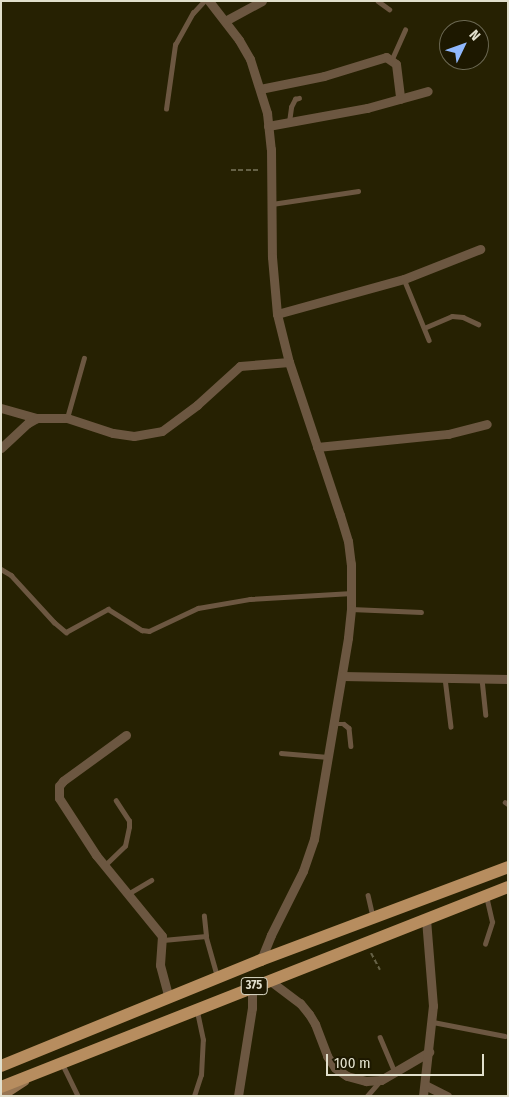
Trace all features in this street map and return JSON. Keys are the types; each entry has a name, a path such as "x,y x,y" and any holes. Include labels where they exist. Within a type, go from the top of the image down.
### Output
{"main road":[{"name":"375","path":"1,1066 261,960 508,867"},
{"name":"375","path":"1,1087 153,1028 250,987 486,895 506,889"},
{"path":"144,1008 153,1028"},
{"name":"375","path":"1,1060 32,1054"},
{"name":"375","path":"1,1095 28,1077"}],"street":[{"path":"209,1 225,21 250,60 260,89 268,126 271,170 272,256 277,314 289,362 348,541 352,593 342,676 314,839 303,871 271,935 261,960"},
{"path":"225,21 262,1"},
{"path":"260,89 324,76 386,57 392,59 396,64 400,99"},
{"path":"268,126 328,117 428,91"},
{"path":"277,314 404,279 480,250"},
{"path":"1,408 37,418 67,418 113,433 134,436 151,434 162,431 175,422 240,366 289,362"},
{"path":"1,448 23,427 37,418"},
{"path":"317,447 448,434 487,424"},
{"path":"342,676 508,679"},
{"path":"126,735 73,772 59,786 59,798 104,866 126,895 157,930 163,940 160,964 170,998"},
{"path":"423,1096 433,1022 433,980 426,919"},
{"path":"269,980 300,1003 309,1014 315,1024 327,1056 335,1068 347,1076 366,1082 381,1080 429,1052"},
{"path":"238,1096 252,1008 250,987"},
{"path":"425,1085 447,1096"}],"lane":[{"path":"166,109 174,45 193,13 204,1"},
{"path":"378,1 389,9"},
{"path":"392,59 406,30"},
{"path":"290,123 290,107 299,98"},
{"path":"272,204 358,191"},
{"path":"404,279 429,340"},
{"path":"424,328 452,316 463,317 478,324"},
{"path":"67,418 84,358"},
{"path":"1,569 11,575 54,622 66,632 108,609 142,630 149,631 198,608 250,600 352,593"},
{"path":"351,609 421,612"},
{"path":"445,678 451,727"},
{"path":"482,678 486,715"},
{"path":"334,724 344,724 349,728 351,746"},
{"path":"281,753 328,757"},
{"path":"104,866 125,846 129,827 129,821 116,801"},
{"path":"126,895 151,880"},
{"path":"368,895 373,918"},
{"path":"485,944 492,922 486,895"},
{"path":"204,916 206,936 218,978"},
{"path":"163,940 206,936"},
{"path":"194,1096 201,1075 203,1040 196,1010"},
{"path":"433,1022 505,1036"},
{"path":"380,1037 395,1072"},
{"path":"62,1063 78,1096"},
{"path":"367,1096 381,1080"}],"path":[{"path":"231,170 271,170"},
{"path":"366,942 380,970"}]}
